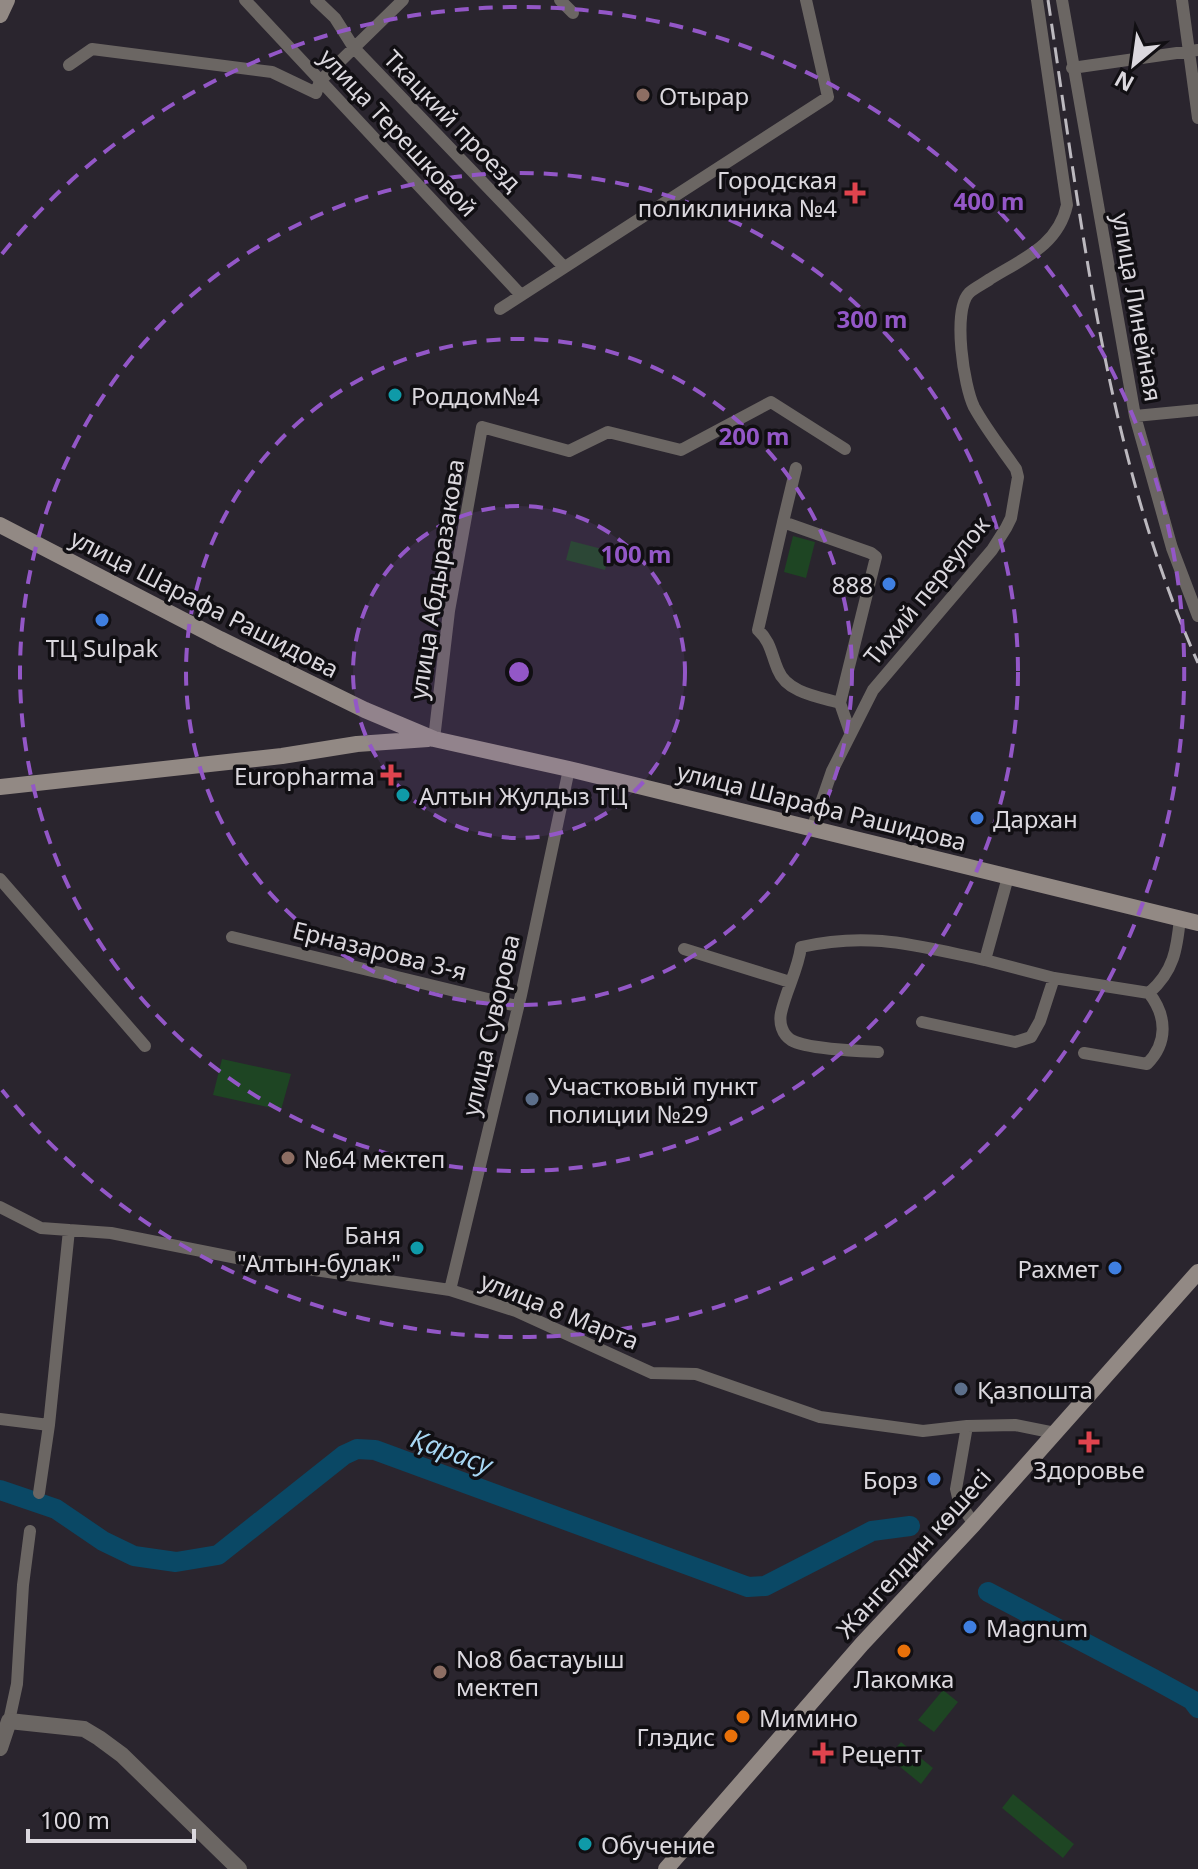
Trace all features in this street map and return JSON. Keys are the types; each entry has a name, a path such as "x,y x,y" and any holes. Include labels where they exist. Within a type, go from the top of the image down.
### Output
{"main road":[{"path":"0,15 7,0"},
{"name":"улица Шарафа Рашидова","path":"0,525 339,698 434,739 569,769 1198,923"},
{"name":"улица Шарафа Рашидова","path":"0,787 282,756 357,744 434,739"},
{"name":"Жангелдин көшесі","path":"666,1869 862,1644 974,1524 1198,1272"}],"street":[{"name":"улица Терешковой","path":"245,0 521,295"},
{"name":"Ткацкий проезд","path":"316,0 335,18 354,48 564,267"},
{"path":"69,65 92,49 272,72 316,93 320,81 403,0"},
{"path":"560,0 573,13"},
{"path":"500,309 828,97 806,0"},
{"name":"Тихий переулок","path":"812,829 832,771 873,690 992,550 1011,518 1018,477 1016,469 969,396 959,323 961,310 970,292 1047,242 1063,222 1067,205 1037,0"},
{"name":"улица Линейная","path":"1062,0 1135,416 1172,548 1198,616"},
{"path":"1182,0 1193,50 1198,118"},
{"path":"1072,68 1193,50"},
{"name":"улица Абдыразакова","path":"434,739 449,611 482,427 569,451 608,432 681,450 771,402 845,449"},
{"path":"1135,416 1198,410"},
{"path":"796,468 758,630 769,641 779,674 794,689 840,703"},
{"path":"783,522 876,557 840,703 850,732"},
{"name":"улица Суворова","path":"450,1290 569,769"},
{"path":"985,960 1008,877"},
{"path":"0,879 145,1046"},
{"path":"1149,993 1162,981 1177,951 1180,918"},
{"name":"Ерназарова 3-я","path":"232,937 517,1006"},
{"path":"878,1052 841,1050 793,1041 782,1030 780,1016 801,947 842,939 900,943 1054,978 1149,993 1159,1005 1164,1022 1157,1054 1147,1064 1084,1053"},
{"path":"684,949 790,982"},
{"path":"922,1022 1015,1042 1031,1037 1040,1021 1054,978"},
{"name":"улица 8 Марта","path":"0,1207 41,1228 111,1233 247,1260 450,1290 516,1311 652,1373 696,1374 820,1417 923,1431 1015,1425 1055,1433"},
{"path":"39,1493 69,1230"},
{"path":"0,1419 49,1425"},
{"path":"967,1426 956,1489 959,1502 974,1524"},
{"path":"0,1748 16,1692 30,1531"},
{"path":"9,1721 84,1729 122,1755 239,1869"}],"green space":[{"path":"793,536 815,542 806,578 784,572"},
{"path":"571,541 610,551 605,570 566,560"},
{"path":"222,1059 291,1074 281,1110 213,1095"},
{"path":"943,1690 958,1702 934,1732 918,1720"},
{"path":"901,1742 933,1768 921,1784 888,1757"},
{"path":"1013,1794 1074,1844 1063,1858 1002,1808"}],"waterway":[{"name":"Қарасу","path":"0,1490 56,1509 103,1541 134,1556 176,1562 218,1555 344,1455 357,1449 375,1450 748,1587 765,1586 872,1531 910,1526"},
{"name":"Қарасу","path":"988,1592 1192,1700 1198,1708"}],"railway":[{"path":"1048,0 1086,253 1119,420 1140,503 1166,584 1198,663"}],"place":[{"name":"Отырар","path":"643,95"},
{"name":"Городская поликлиника №4","path":"855,193"},
{"name":"Роддом№4","path":"395,395"},
{"name":"888","path":"889,584"},
{"name":"ТЦ Sulpak","path":"102,620"},
{"name":"Europharma","path":"391,775"},
{"name":"Алтын Жулдыз ТЦ","path":"403,795"},
{"name":"Дархан","path":"977,818"},
{"name":"Участковый пункт полиции №29","path":"532,1099"},
{"name":"№64 мектеп","path":"288,1158"},
{"name":"Баня \"Алтын-булак\"","path":"417,1248"},
{"name":"Рахмет","path":"1115,1268"},
{"name":"Қазпошта","path":"961,1389"},
{"name":"Здоровье","path":"1089,1442"},
{"name":"Борз","path":"934,1479"},
{"name":"Magnum","path":"970,1627"},
{"name":"Лакомка","path":"904,1651"},
{"name":"No8 бастауыш мектеп","path":"440,1672"},
{"name":"Мимино","path":"743,1717"},
{"name":"Глэдис","path":"731,1736"},
{"name":"Рецепт","path":"823,1753"},
{"name":"Обучение","path":"585,1844"}]}
